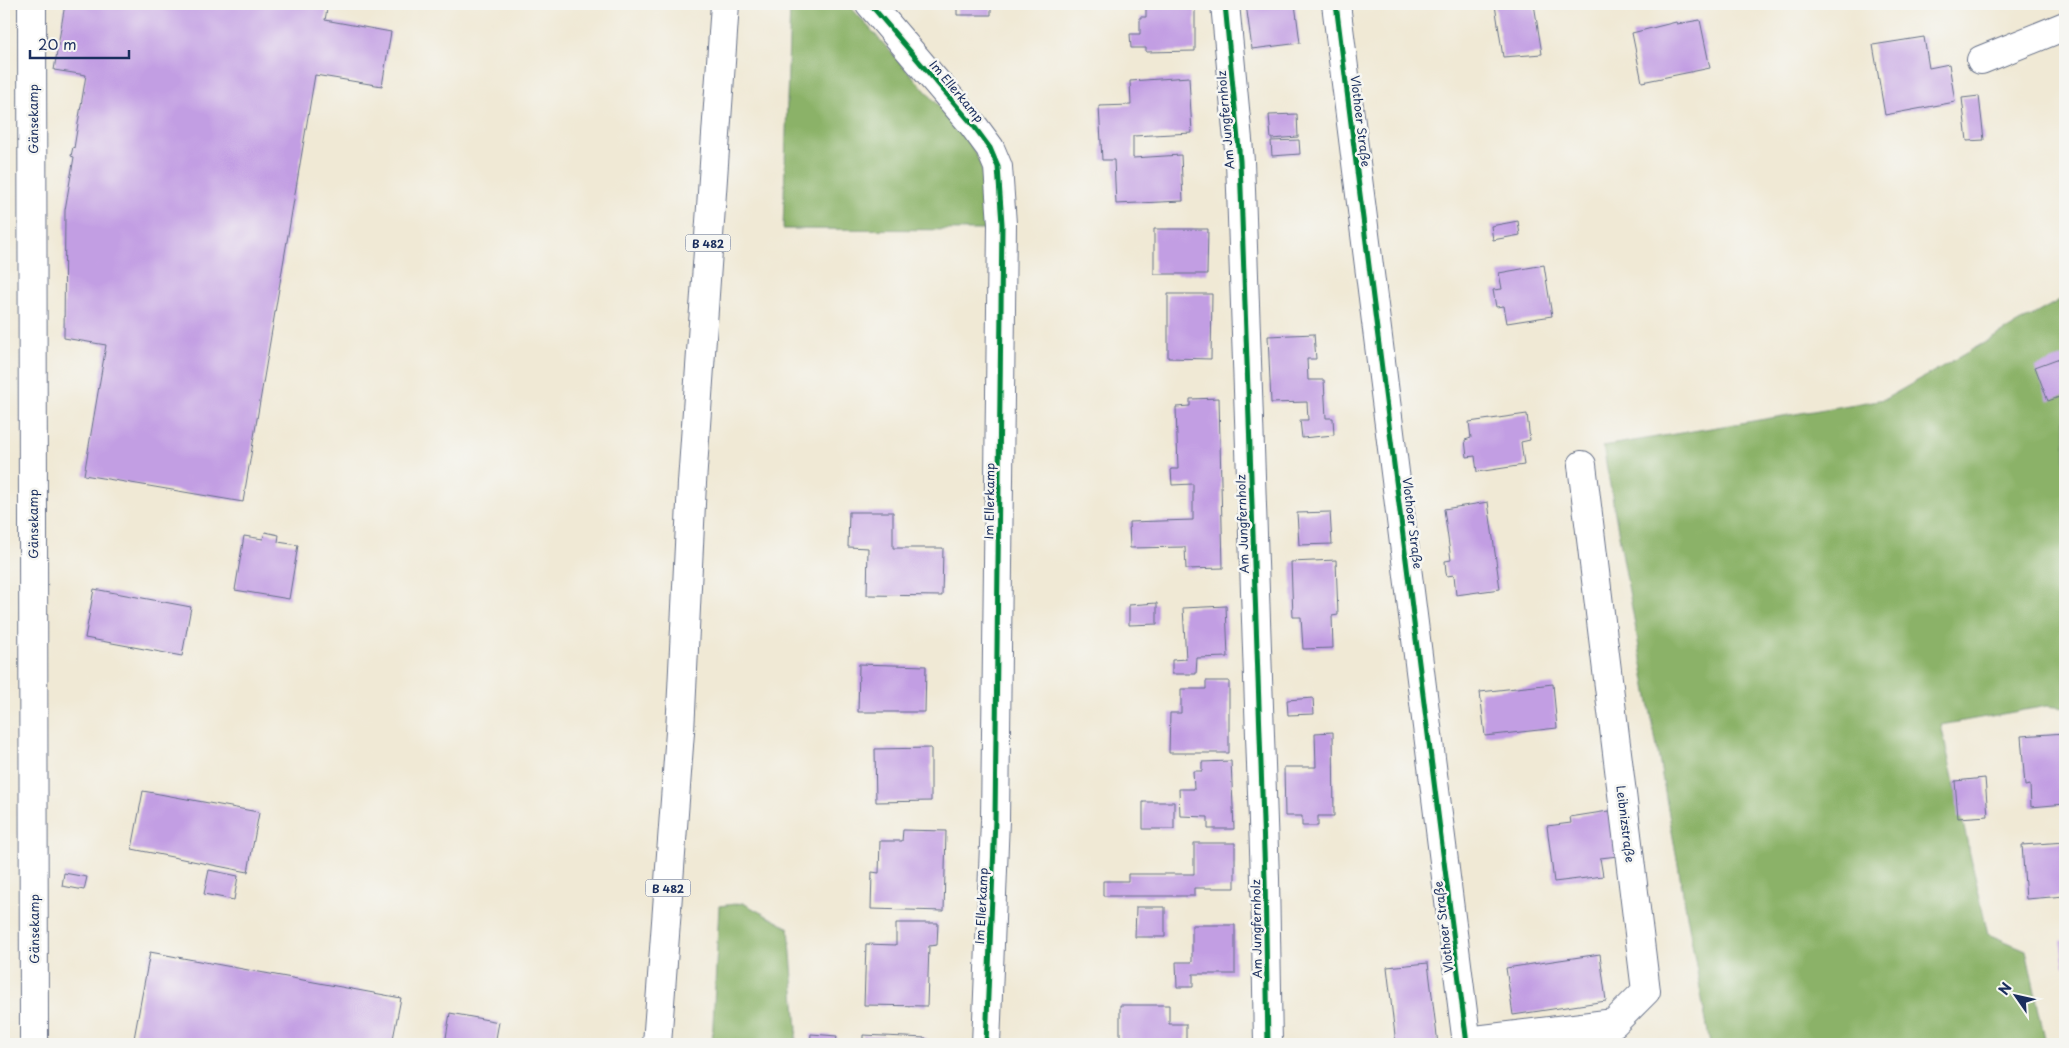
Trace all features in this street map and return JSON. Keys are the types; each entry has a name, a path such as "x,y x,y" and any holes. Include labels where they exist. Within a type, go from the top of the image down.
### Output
{"street":[{"name":"Gänsekamp","path":"32,4 34,1044"},
{"name":"B 482","path":"657,1044 680,732 692,483 725,4"},
{"name":"Im Ellerkamp","path":"870,4 974,125 990,148 998,167 1002,224 995,820 986,1044"},
{"name":"Am Jungfernholz","path":"1225,4 1240,161 1265,880 1268,1044"},
{"name":"Vlothoer Straße","path":"1336,4 1467,1043"},
{"path":"1981,60 2065,26"},
{"name":"Leibnizstraße","path":"1467,1043 1614,1023 1646,991 1582,465"}],"green space":[{"path":"790,4 848,4 966,136 980,163 985,181 986,230 783,229"},
{"path":"2065,297 2065,708 2047,706 1941,725 1988,934 2026,950 2046,1044 1710,1044 1603,446 1885,399"},
{"path":"743,903 789,928 797,1029 795,1044 712,1044 719,906"}],"building":[{"path":"65,4 328,4 325,20 391,32 382,86 315,75 243,502 84,475 106,345 64,338 65,210 74,157 71,156 86,75 54,70"},
{"path":"957,4 991,4 991,15 957,15"},
{"path":"1246,4 1295,4 1300,43 1252,49"},
{"path":"1534,4 1542,54 1503,57 1495,5"},
{"path":"1195,5 1195,51 1146,52 1146,48 1131,48 1130,34 1140,34 1140,17 1146,17 1146,6"},
{"path":"1700,20 1710,68 1642,82 1632,33 1676,22 1677,24"},
{"path":"1924,37 1929,68 1949,64 1955,102 1885,115 1873,45"},
{"path":"1189,77 1192,133 1133,136 1133,158 1181,155 1183,201 1116,204 1114,160 1102,160 1099,106 1131,105 1130,81"},
{"path":"1979,96 1984,140 1967,141 1962,98"},
{"path":"1297,114 1298,137 1271,139 1269,115"},
{"path":"1299,140 1300,154 1272,156 1271,141"},
{"path":"1518,221 1520,235 1493,240 1491,226"},
{"path":"1154,229 1208,229 1207,274 1154,274"},
{"path":"1544,265 1552,316 1507,323 1504,306 1496,307 1493,290 1502,289 1499,273"},
{"path":"1168,294 1212,294 1211,359 1168,358"},
{"path":"1314,334 1316,359 1307,359 1308,380 1324,380 1326,418 1333,418 1334,435 1302,438 1300,420 1308,420 1307,402 1271,403 1268,336"},
{"path":"2065,356 2065,395 2048,401 2035,367"},
{"path":"1219,398 1223,568 1186,569 1185,547 1130,548 1129,522 1193,520 1193,484 1172,485 1171,469 1178,469 1176,407 1190,406 1190,399"},
{"path":"1527,414 1530,440 1521,442 1524,465 1477,472 1475,456 1467,457 1465,440 1471,438 1469,422"},
{"path":"1488,502 1500,589 1456,595 1454,575 1447,576 1446,573 1445,561 1451,560 1444,509"},
{"path":"849,512 893,512 893,548 943,548 942,596 867,595 868,548 848,547"},
{"path":"1330,512 1332,544 1299,545 1297,513"},
{"path":"265,532 279,535 278,542 298,545 289,599 235,590 244,536 263,539"},
{"path":"1336,560 1338,615 1332,616 1333,648 1303,649 1301,617 1293,617 1291,562"},
{"path":"94,589 191,607 182,656 85,638"},
{"path":"1157,603 1157,624 1129,625 1129,605"},
{"path":"1226,606 1228,657 1197,658 1196,674 1172,674 1172,660 1186,659 1183,608"},
{"path":"859,664 926,666 925,712 858,712"},
{"path":"1206,681 1229,681 1229,753 1169,753 1170,713 1181,713 1181,689 1206,689"},
{"path":"1553,684 1557,728 1485,736 1480,692"},
{"path":"1313,698 1314,714 1288,715 1287,700"},
{"path":"1333,732 1334,816 1318,816 1318,826 1302,826 1302,816 1285,816 1284,767 1316,767 1315,733"},
{"path":"2065,733 2065,804 2031,807 2030,785 2025,786 2021,736"},
{"path":"931,748 931,801 876,802 875,749"},
{"path":"1231,761 1234,829 1208,829 1208,817 1180,816 1179,789 1194,789 1193,771 1202,771 1202,762"},
{"path":"1985,778 1988,816 1958,818 1955,781"},
{"path":"143,791 258,812 248,872 132,849"},
{"path":"1143,802 1174,802 1174,829 1143,829"},
{"path":"1621,809 1618,856 1600,858 1603,876 1554,882 1547,826 1571,823 1570,817"},
{"path":"903,830 946,831 944,911 871,909 872,872 879,873 880,841 902,841"},
{"path":"2065,842 2065,896 2026,899 2022,845"},
{"path":"1194,843 1235,843 1235,888 1194,888 1194,896 1103,896 1103,881 1128,881 1128,874 1194,874"},
{"path":"209,870 238,876 234,900 204,894"},
{"path":"64,873 87,877 84,890 62,886"},
{"path":"1136,907 1165,907 1165,937 1135,937"},
{"path":"896,923 938,923 937,945 929,946 927,1006 864,1005 866,944 896,945"},
{"path":"1192,925 1235,925 1235,974 1193,974 1193,987 1177,987 1176,962 1192,962"},
{"path":"2065,940 2065,967 2064,967 2060,941"},
{"path":"150,952 401,998 392,1044 133,1044"},
{"path":"1600,954 1606,1001 1513,1015 1506,968"},
{"path":"1428,963 1438,1044 1396,1044 1387,967"},
{"path":"1120,1005 1169,1005 1169,1024 1186,1024 1186,1044 1120,1044"},
{"path":"450,1013 499,1022 495,1044 445,1044"},
{"path":"811,1034 837,1036 836,1044 810,1044"},
{"path":"863,1035 926,1038 925,1044 863,1044"}],"cycle path":[{"path":"870,4 973,125 990,148 998,167 1002,224 995,820 986,1044"},
{"path":"1225,4 1240,161 1265,879 1268,1044"},
{"path":"1336,4 1467,1044"}]}
